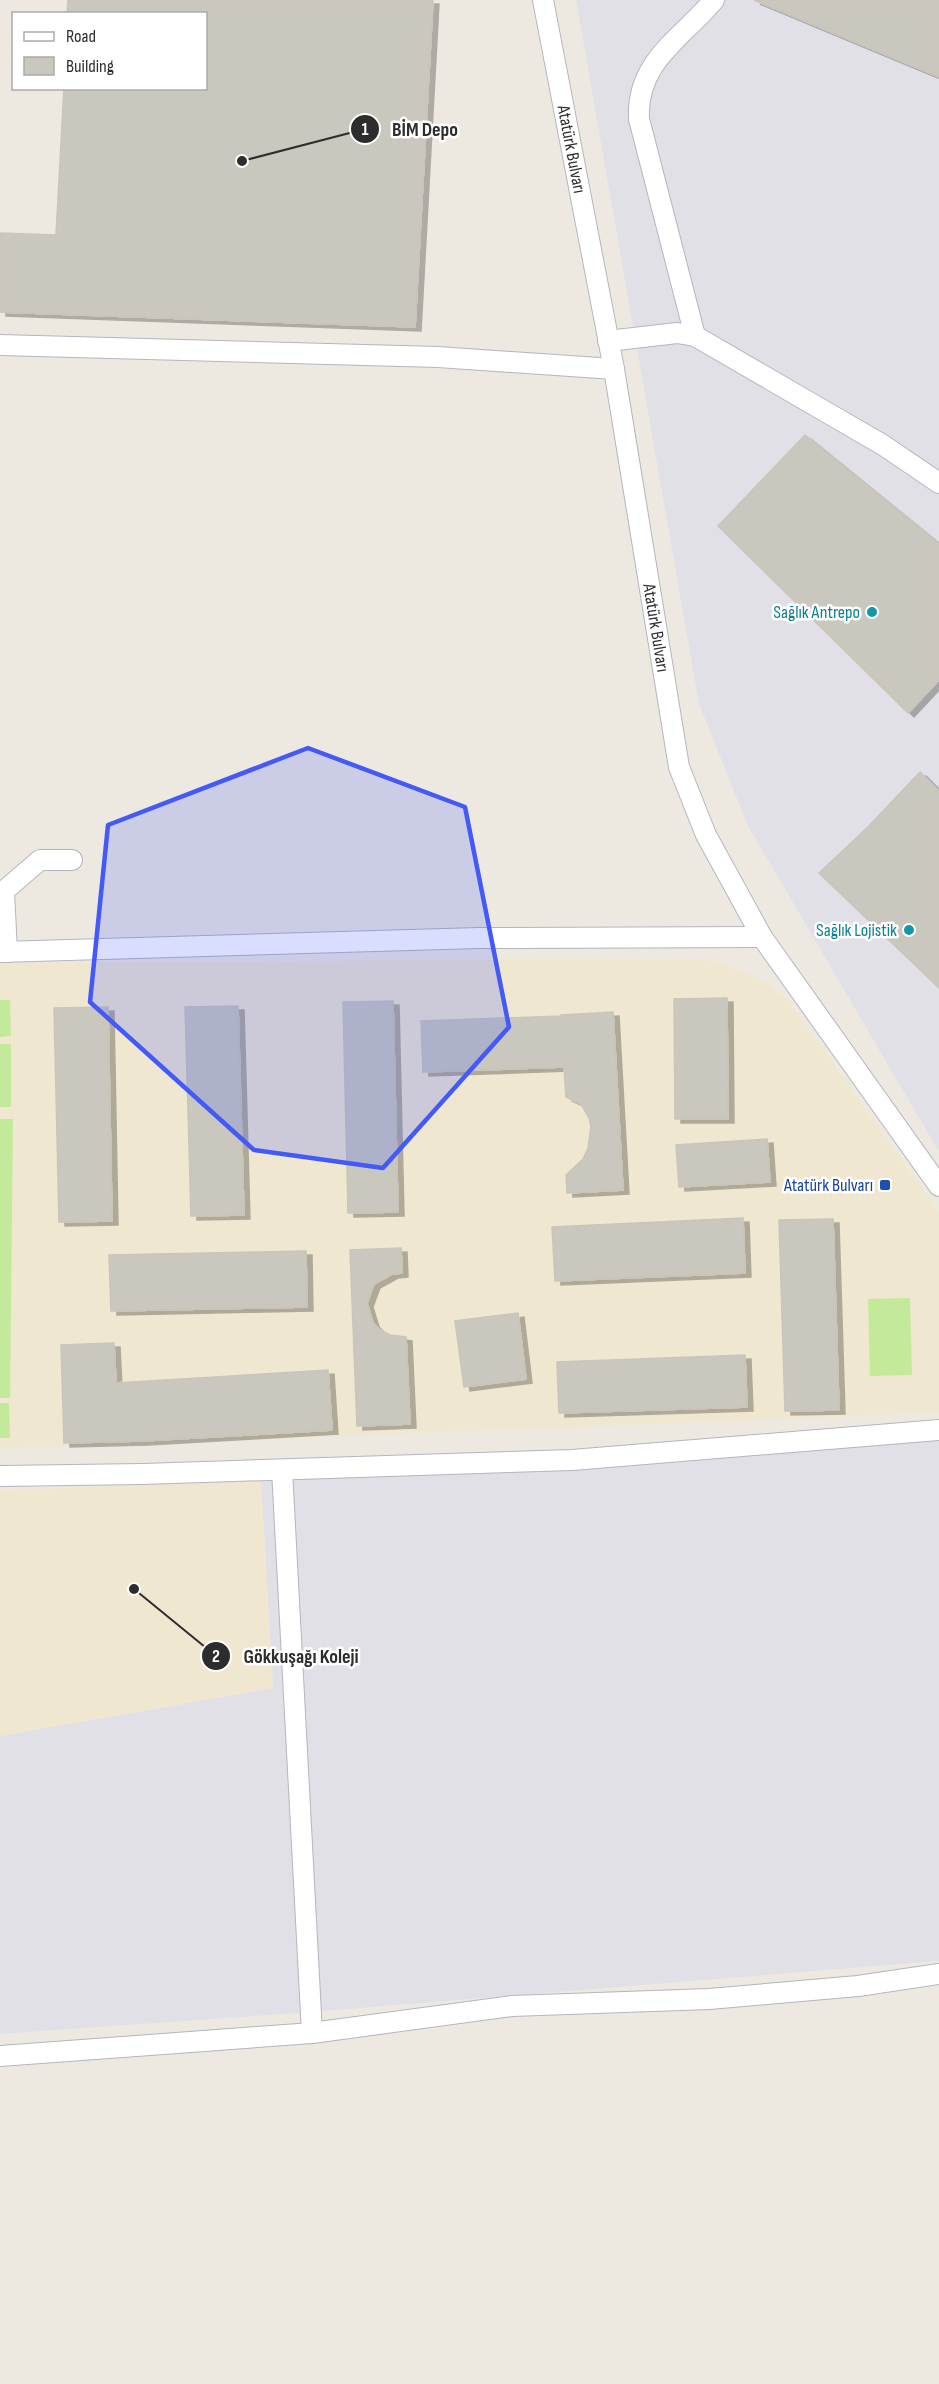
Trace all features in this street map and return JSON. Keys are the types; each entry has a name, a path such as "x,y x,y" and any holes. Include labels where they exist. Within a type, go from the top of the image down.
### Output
{"street":[{"name":"Atatürk Bulvarı","path":"543,0 614,369 680,767 706,835 762,938 939,1186"},
{"path":"695,336 639,118 639,105 644,81 656,61 714,0"},
{"path":"608,341 677,333 695,336 883,445 939,483"},
{"path":"0,345 438,357 614,369"},
{"path":"72,860 40,860 4,891 3,952 479,938 762,938"},
{"path":"0,1476 282,1470 572,1460 939,1430"},
{"path":"282,1470 312,2033"},
{"path":"0,2056 312,2033 512,2006 709,1999 858,1986 939,1974"}],"highlighted area":[{"path":"308,748 465,807 509,1027 383,1168 254,1150 90,1002 108,825"}],"shaded area":[{"path":"576,0 939,0 939,1152 747,824 699,704"},
{"path":"703,959 724,964 762,980 788,1000 939,1212 939,1413 0,1449 0,963"},
{"path":"939,1440 939,1961 298,2013 0,2034 0,1736 273,1688 261,1481"},
{"path":"261,1481 273,1688 0,1736 0,1490"}],"green space":[{"path":"0,1000 10,1000 11,1036 0,1037"},
{"path":"0,1044 11,1044 11,1107 0,1107"},
{"path":"0,1119 13,1119 10,1398 0,1398"},
{"path":"910,1298 912,1375 870,1376 868,1299"},
{"path":"0,1403 9,1403 10,1438 0,1438"}],"building":[{"path":"68,0 433,0 415,327 0,312 0,233 56,235 64,90 207,90 207,12 67,12"},
{"path":"754,0 939,0 939,77"},
{"name":"Sağlık Antrepo","path":"805,435 939,544 939,680 908,713 718,526"},
{"name":"Sağlık Lojistik","path":"920,772 939,791 939,988 819,873 867,828"},
{"path":"727,998 728,1119 675,1119 674,999"},
{"path":"393,1001 398,1212 348,1213 343,1002"},
{"path":"238,1006 244,1215 191,1216 185,1007"},
{"path":"108,1007 112,1221 59,1222 54,1008"},
{"path":"613,1012 623,1190 567,1193 566,1175 583,1159 588,1148 591,1126 581,1104 566,1097 564,1067 423,1072 421,1021"},
{"path":"767,1139 770,1182 679,1187 676,1145"},
{"path":"743,1218 745,1273 555,1281 552,1227"},
{"path":"833,1219 839,1410 785,1411 779,1220"},
{"path":"401,1248 402,1273 392,1274 374,1284 367,1303 373,1323 380,1330 390,1335 406,1337 410,1424 357,1426 350,1250"},
{"path":"306,1251 307,1307 111,1311 109,1255"},
{"path":"518,1313 526,1379 464,1387 455,1321"},
{"path":"114,1343 116,1383 328,1370 332,1430 64,1443 61,1345"},
{"path":"745,1355 747,1407 559,1413 557,1362"}],"place":[{"name":"BİM Depo","path":"242,161"},
{"name":"Sağlık Antrepo","path":"872,612"},
{"name":"Sağlık Lojistik","path":"909,930"},
{"name":"Atatürk Bulvarı","path":"885,1185"},
{"name":"Gökkuşağı Koleji","path":"134,1589"}]}
